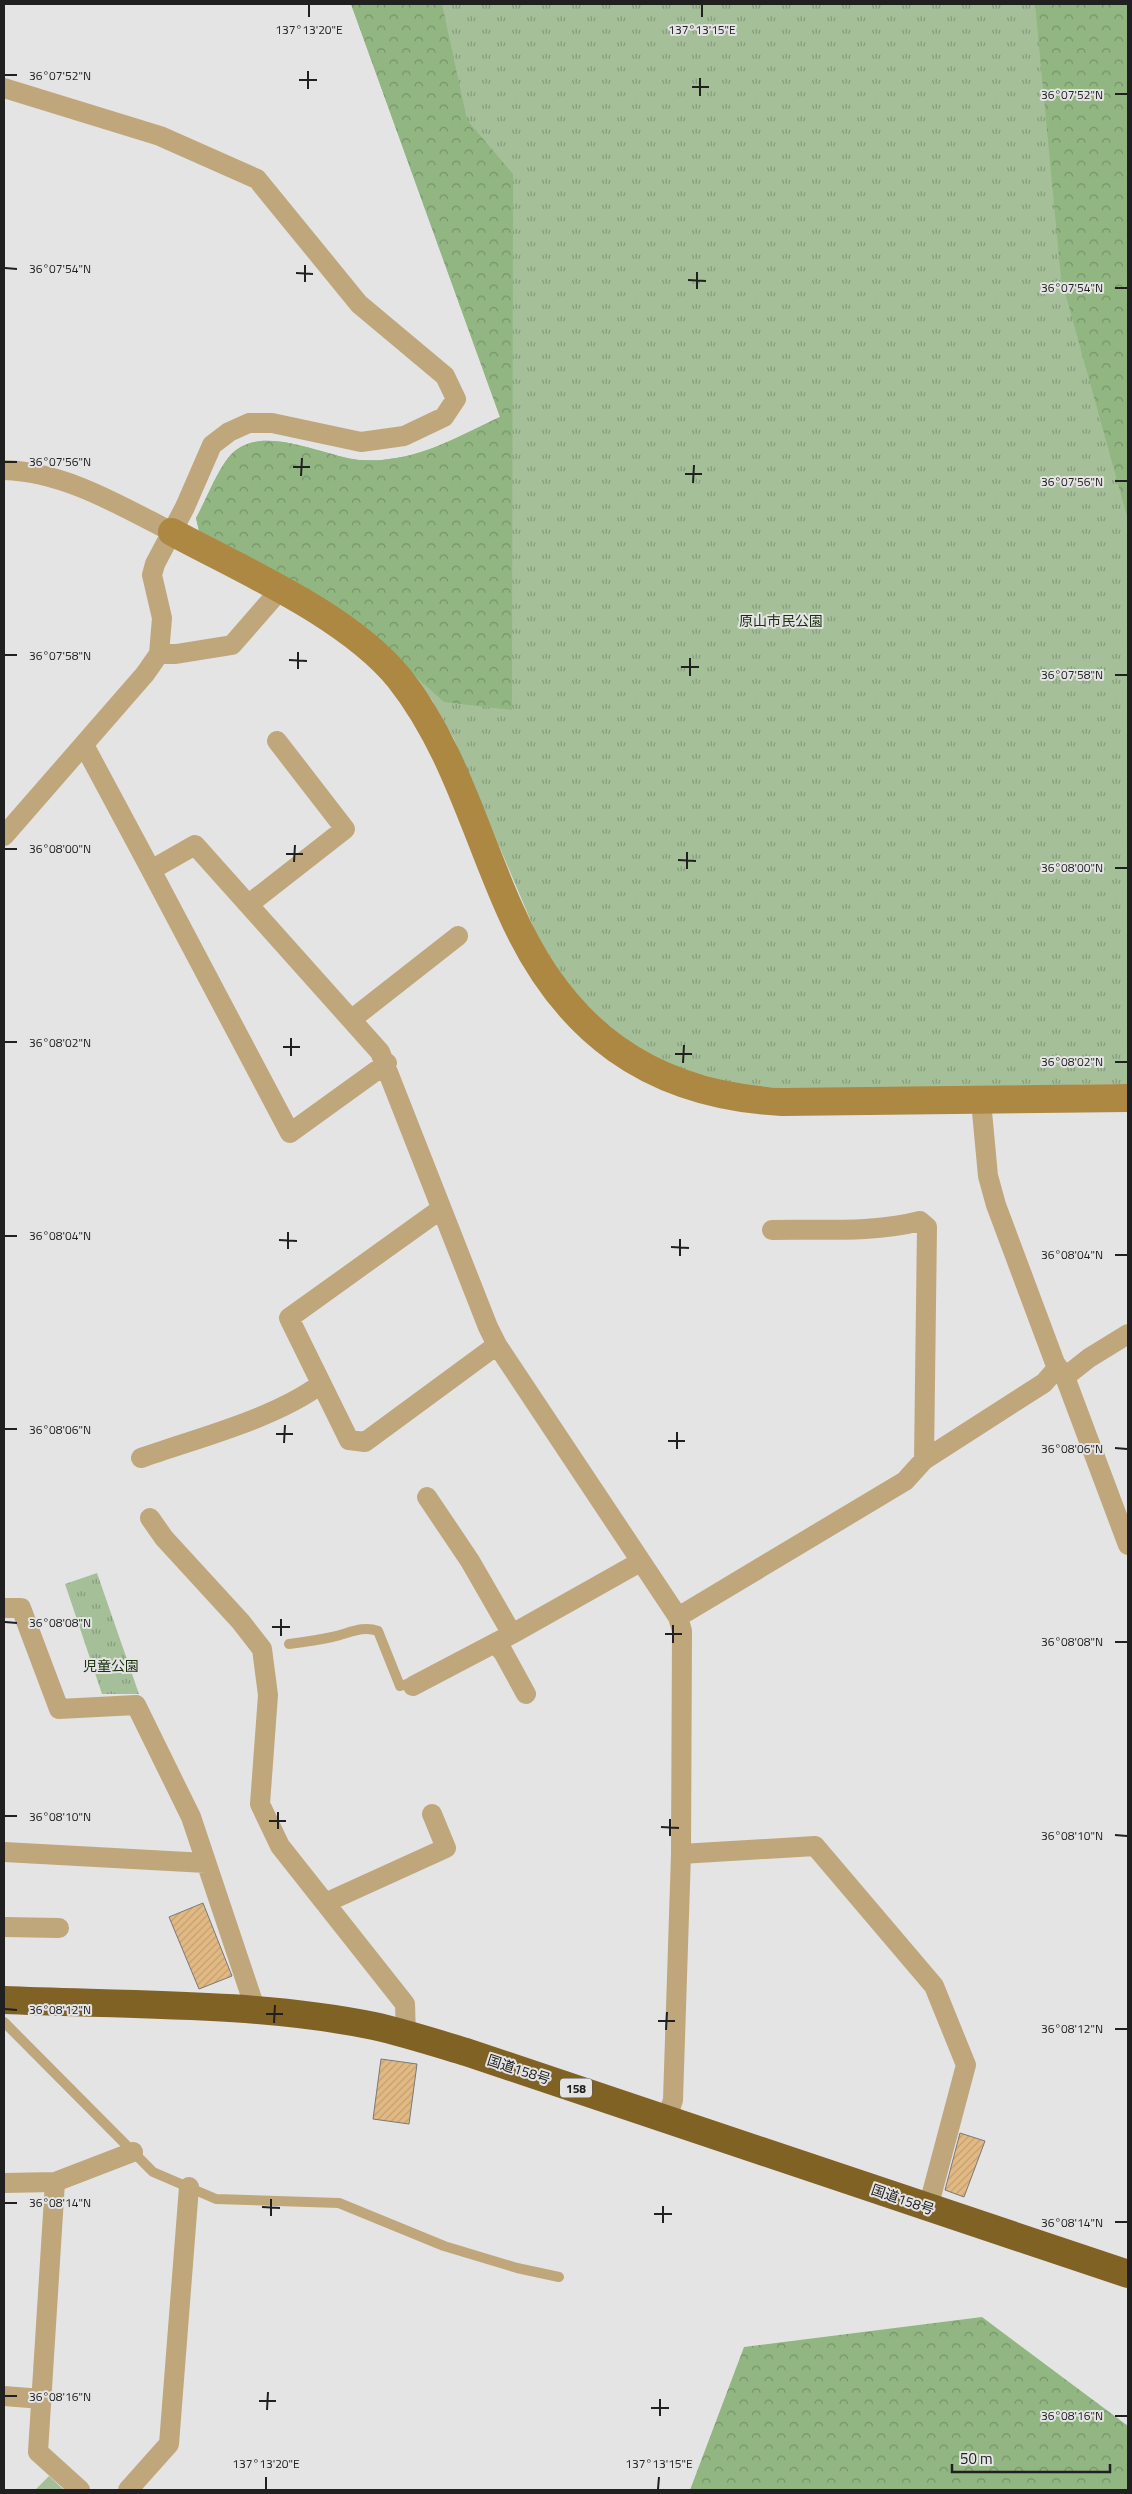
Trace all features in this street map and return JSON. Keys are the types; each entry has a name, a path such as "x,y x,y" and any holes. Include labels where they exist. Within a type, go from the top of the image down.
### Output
{"highway":[{"name":"国道158号","path":"4,2000 256,2011 305,2015 375,2026 667,2118 928,2208 1128,2274"}],"street":[{"path":"4,88 160,136 257,179 358,304 445,376 456,399 444,417 404,436 361,442 272,422 248,423 229,432 212,445 172,532 155,564 152,575 162,618 159,654 145,674 4,836"},
{"path":"4,470 37,473 63,480 126,508 280,590 325,617 375,654 397,676 416,701 436,736 468,803 510,910 542,972 578,1016 599,1036 625,1056 654,1072 686,1085 746,1100 782,1102 981,1101 1128,1098"},
{"path":"159,654 176,654 232,645 280,590"},
{"path":"249,904 345,830 278,741"},
{"path":"84,745 290,1133 387,1063"},
{"path":"151,870 195,845 380,1052 387,1063 441,1209 496,1345 678,1617 682,1631 681,1854 673,2100 667,2118"},
{"path":"352,1019 458,936"},
{"path":"981,1101 988,1176 1000,1214 1128,1545"},
{"path":"441,1209 288,1318 349,1440 365,1442 496,1345"},
{"path":"772,1230 862,1228 908,1225 920,1222 926,1228 924,1460"},
{"path":"678,1617 905,1481 924,1460 1044,1383 1128,1334"},
{"path":"141,1458 280,1408 305,1396 321,1384"},
{"path":"427,1497 470,1561 504,1639 503,1652 526,1694"},
{"path":"150,1518 164,1538 241,1622 262,1649 268,1695 260,1804 280,1846 405,2004 406,2035"},
{"path":"413,1686 504,1639 640,1562"},
{"path":"4,1608 21,1608 59,1708 136,1705 191,1817 256,2011"},
{"path":"325,1903 446,1848 432,1814"},
{"path":"681,1854 815,1846 934,1986 966,2065 928,2208"},
{"path":"4,1852 206,1863"},
{"path":"4,1927 59,1928"},
{"path":"4,2183 55,2182 133,2152"},
{"path":"55,2182 38,2452 80,2490"},
{"path":"128,2490 169,2444 189,2188"},
{"path":"4,2396 42,2399"}],"lane":[{"path":"289,1644 332,1637 360,1629 378,1631 400,1686 407,1684 413,1686"},
{"path":"4,2022 153,2172 216,2199 339,2203 444,2246 517,2268 559,2277"}],"green space":[{"name":"原山市民公園","path":"351,4 1128,4 1128,1084 800,1089 743,1086 678,1068 622,1041 574,993 538,938 454,739 432,700 394,657 294,584 199,531 196,518 211,487 228,458 240,447 256,442 272,441 290,443 359,460 385,460 404,457 432,448 500,417"},
{"path":"351,4 442,4 467,120 513,174 512,710 444,702 363,629 294,584 199,531 196,518 224,464 240,447 256,442 272,441 290,443 359,460 382,460 404,457 432,448 500,417"},
{"path":"1035,4 1128,4 1128,520 1061,278"},
{"name":"児童公園","path":"97,1573 139,1694 102,1694 65,1584"},
{"path":"982,2317 1128,2426 1128,2490 690,2490 744,2347"},
{"path":"49,2476 64,2490 35,2490"}],"building":[{"path":"203,1903 232,1976 199,1989 169,1917"},
{"path":"381,2059 417,2064 409,2124 373,2119"},
{"path":"960,2133 985,2141 964,2197 945,2190"}]}
